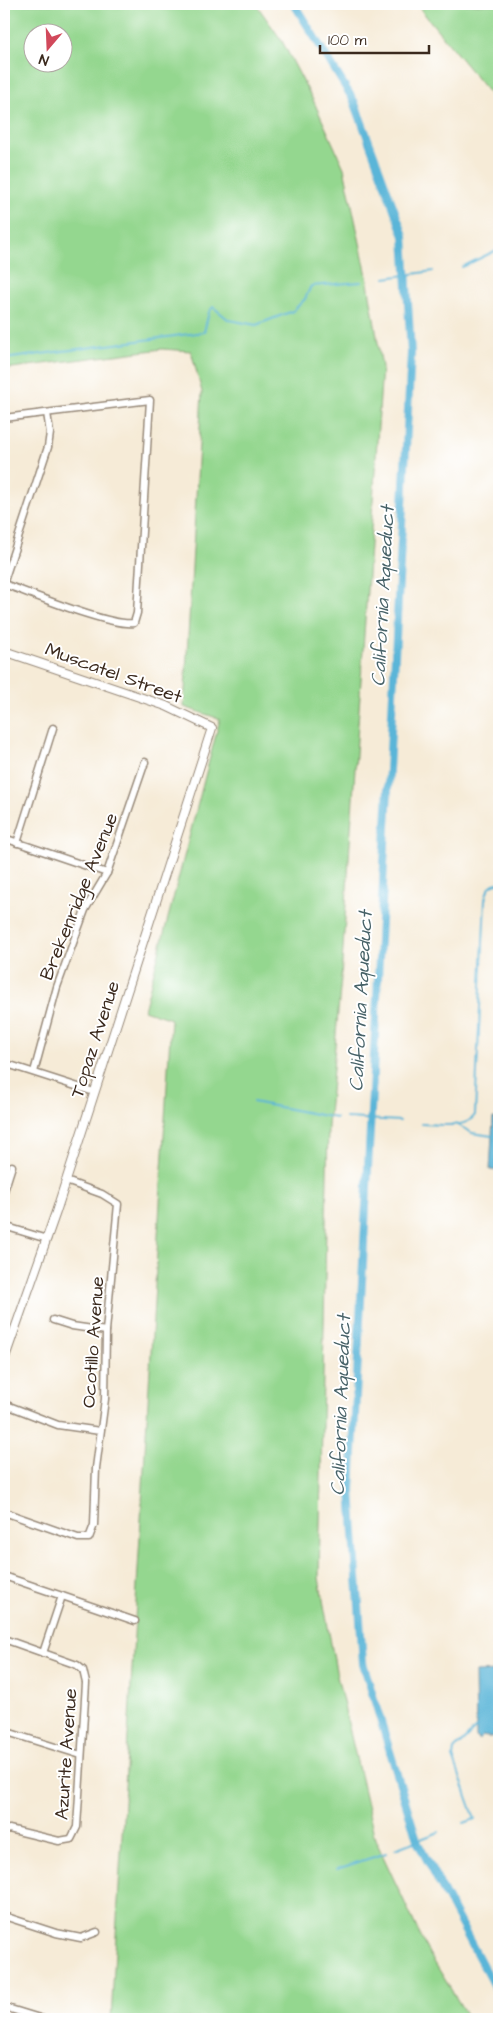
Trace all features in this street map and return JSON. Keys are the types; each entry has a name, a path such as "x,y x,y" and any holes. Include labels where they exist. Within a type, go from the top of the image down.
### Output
{"street":[{"path":"4,418 150,400 137,613 134,623 125,625 4,582 48,447 50,433 47,413"},
{"name":"Muscatel Street","path":"4,651 166,706 212,728"},
{"path":"17,843 53,728"},
{"name":"Topaz Avenue","path":"4,1360 47,1239 212,728"},
{"name":"Brekenridge Avenue","path":"34,1072 57,987 85,910 107,873 145,762"},
{"path":"4,838 107,873"},
{"path":"4,1064 94,1092"},
{"path":"4,1191 12,1166"},
{"name":"Ocotillo Avenue","path":"4,1512 78,1538 89,1538 94,1525 96,1468 105,1399 106,1330 118,1204 102,1194 66,1181"},
{"path":"4,1226 47,1239"},
{"path":"53,1320 72,1326 106,1330"},
{"path":"4,1404 58,1425 100,1431"},
{"path":"4,1576 135,1621"},
{"path":"4,1639 43,1654 62,1596"},
{"name":"Azurite Avenue","path":"4,1830 9,1829 59,1841 71,1839 77,1827 86,1683 83,1670 77,1665 43,1654"},
{"path":"4,1732 81,1755"},
{"path":"4,1916 56,1933 82,1938 97,1932"},
{"path":"4,2007 43,2019"}],"green space":[{"path":"4,4 256,4 282,41 314,102 344,168 366,271 382,367 341,978 328,1126 319,1578 337,1676 375,1839 427,1950 469,2019 111,2019 171,1019 144,1010 220,719 184,707 202,392 191,351 162,349 4,369"},
{"path":"420,4 499,4 499,105 421,10"}],"water":[{"path":"493,1118 499,1118 499,1171 490,1170"},
{"path":"499,1671 499,1744 493,1738 482,1736 480,1740 476,1737 475,1672"}],"waterway":[{"name":"California Aqueduct","path":"294,4 354,101 404,236 411,353 351,1490 363,1663 418,1843 499,1996"},
{"path":"462,267 499,249"},
{"name":"California Aqueduct","path":"385,278 433,271"},
{"path":"4,359 204,332 209,312 213,307 229,320 256,325 293,311 305,299 311,286 361,282"},
{"path":"422,1124 465,1123 475,1115 485,900 491,886 499,883"},
{"path":"253,1102 336,1118"},
{"name":"California Aqueduct","path":"346,1118 400,1121"},
{"path":"458,1125 472,1133 492,1136"},
{"path":"464,1823 475,1819 453,1757 454,1750 476,1728"},
{"name":"California Aqueduct","path":"395,1849 439,1832"},
{"path":"337,1869 386,1853"}]}
